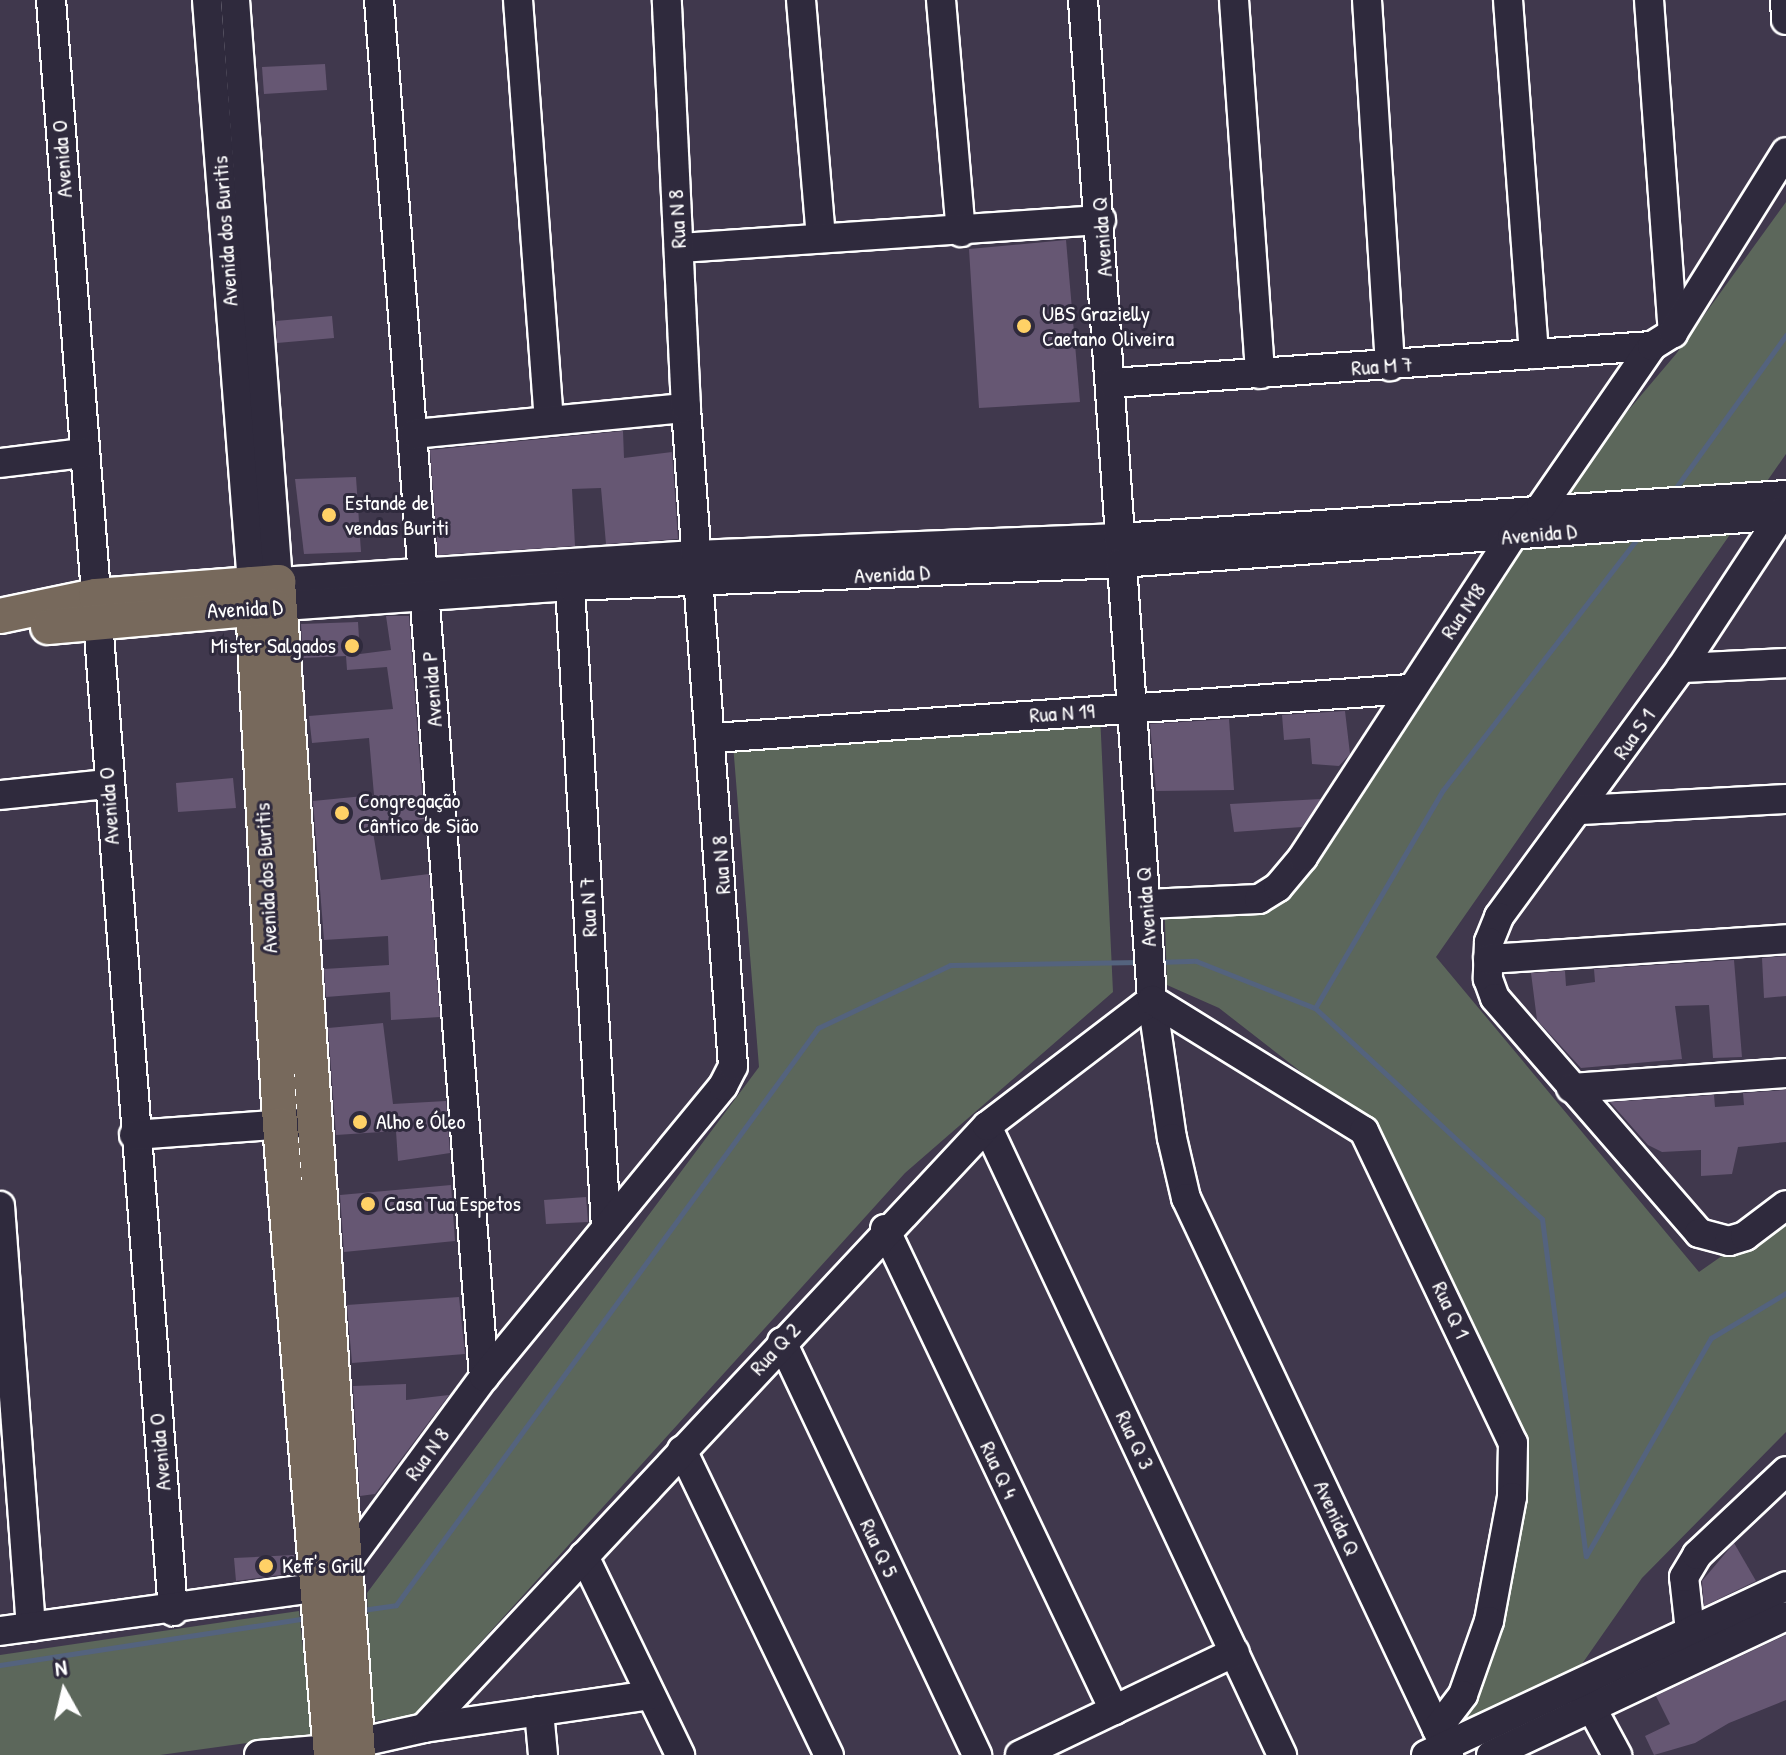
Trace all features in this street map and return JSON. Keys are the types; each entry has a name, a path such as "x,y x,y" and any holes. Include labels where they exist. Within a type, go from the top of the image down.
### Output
{"main road":[{"name":"Avenida D","path":"0,616 266,595"},
{"name":"Avenida dos Buritis","path":"266,595 318,1121 346,1564 332,1608"},
{"name":"Avenida dos Buritis","path":"266,595 280,1125 332,1608 344,1751"},
{"name":"Avenida D","path":"0,638 97,608"}],"street":[{"name":"Avenida O","path":"51,0 97,608 107,784 173,1611"},
{"name":"Avenida dos Buritis","path":"207,0 266,595"},
{"name":"Avenida dos Buritis","path":"235,0 266,595"},
{"name":"Avenida P","path":"379,0 484,1377"},
{"path":"518,0 549,420"},
{"name":"Rua N 8","path":"346,1564 484,1377 723,1086 733,1066 713,738 686,408 667,0"},
{"path":"801,0 821,238"},
{"path":"941,0 961,232"},
{"name":"Avenida Q","path":"1083,0 1101,220 1119,551 1151,974 1186,1198 1439,1746"},
{"path":"1234,0 1260,374"},
{"path":"1367,0 1390,366"},
{"path":"1508,0 1534,354"},
{"path":"1649,0 1663,339"},
{"path":"1785,0 1786,20"},
{"name":"Rua N18","path":"1146,904 1259,899 1273,892 1303,857 1512,537 1541,507 1663,339 1786,152"},
{"path":"679,248 961,232 1101,220"},
{"name":"Rua M 7","path":"1112,383 1390,366 1663,339"},
{"path":"414,434 686,408"},
{"path":"0,463 83,453"},
{"name":"Avenida D","path":"1119,551 1541,507 1652,513 1784,508"},
{"name":"Rua S 1","path":"1488,959 1499,917 1581,810 1681,668 1784,508"},
{"name":"Avenida D","path":"266,595 698,569 1512,537 1652,513"},
{"name":"Avenida D","path":"424,586 570,586 698,569"},
{"name":"Rua N 7","path":"570,586 606,1227"},
{"path":"1681,668 1786,663"},
{"name":"Rua N 19","path":"713,738 1411,689"},
{"path":"0,795 107,784"},
{"path":"1581,810 1786,799"},
{"path":"1786,939 1488,959 1495,998 1673,1208 1699,1233 1714,1241 1745,1236 1786,1205"},
{"name":"Rua Q 2","path":"424,1728 885,1229 987,1126 1151,974"},
{"name":"Rua Q 1","path":"1151,974 1364,1131 1513,1443 1512,1497 1489,1621 1463,1695 1439,1746"},
{"path":"1571,1088 1786,1073"},
{"path":"134,1135 318,1121"},
{"name":"Rua Q 3","path":"987,1126 1282,1755"},
{"path":"0,1206 31,1627"},
{"name":"Rua Q 4","path":"885,1229 1114,1710"},
{"name":"Rua Q 5","path":"782,1342 977,1755"},
{"path":"682,1450 829,1755"},
{"path":"1696,1643 1684,1577 1697,1555 1786,1471"},
{"path":"584,1556 680,1755"},
{"path":"1491,1755 1593,1708 1786,1586"},
{"path":"0,1631 173,1611 332,1608"},
{"path":"1439,1746 1578,1683 1786,1616"},
{"path":"1020,1755 1235,1652"},
{"path":"1578,1683 1617,1755"},
{"path":"259,1755 344,1751 424,1728 650,1695"},
{"path":"539,1711 543,1755"}],"green space":[{"path":"1786,202 1786,454 1436,957 1699,1272 1786,1211 1786,1432 1642,1578 1577,1671 1461,1725 1521,1442 1346,1107 1219,1008 1167,985 1164,892 1265,900 1401,679 1676,354"},
{"path":"1100,714 1113,992 905,1173 414,1716 373,1721 367,1593 759,1067 733,744"},
{"path":"299,1611 312,1734 160,1755 0,1755 0,1655"}],"building":[{"path":"325,64 327,90 264,94 262,67"},
{"name":"UBS Grazielly Caetano Oliveira","path":"1066,240 1080,402 979,408 969,249"},
{"path":"332,316 334,338 277,343 276,321"},
{"path":"623,431 624,458 672,452 678,539 606,544 601,488 572,489 575,546 438,555 430,450"},
{"name":"Estande de vendas Buriti","path":"356,477 361,552 304,554 295,479"},
{"path":"386,616 409,616 424,819 372,826 381,880 429,874 440,1017 391,1020 390,992 326,997 324,969 389,965 388,936 324,940 313,801 374,795 369,738 312,743 309,716 393,709 387,667 347,670 346,656 303,658 301,624 358,622 360,654 391,650"},
{"path":"1345,711 1350,754 1339,766 1312,764 1310,738 1284,740 1282,715"},
{"path":"1229,719 1234,790 1156,791 1150,724"},
{"path":"233,778 236,808 178,812 176,783"},
{"path":"1321,799 1302,827 1234,832 1230,804"},
{"path":"1786,956 1786,996 1764,998 1762,958"},
{"path":"1734,960 1742,1057 1713,1058 1709,1005 1675,1006 1682,1059 1581,1068 1537,1020 1531,973 1565,971 1566,986 1595,982 1594,969"},
{"path":"383,1023 393,1104 446,1101 450,1153 398,1161 396,1131 336,1135 328,1028"},
{"path":"1786,1090 1786,1142 1738,1147 1732,1174 1701,1176 1701,1150 1662,1152 1648,1145 1610,1102 1714,1095 1715,1107 1744,1105 1743,1093"},
{"path":"451,1185 455,1241 344,1252 340,1195"},
{"path":"586,1197 588,1222 546,1224 544,1200"},
{"path":"459,1297 465,1354 352,1363 347,1305"},
{"path":"406,1384 406,1400 449,1395 375,1494 360,1496 353,1386"},
{"path":"1734,1543 1756,1581 1704,1606 1702,1581"},
{"name":"Keff's Grill","path":"294,1555 296,1573 236,1581 234,1558"},
{"path":"1786,1635 1786,1700 1729,1723 1695,1743 1654,1755 1645,1736 1670,1724 1656,1696"}],"waterway":[{"path":"1672,493 1786,335"},
{"path":"1315,1008 1443,790 1639,536"},
{"path":"1158,962 1196,961 1315,1008 1542,1219 1586,1556"},
{"path":"362,1610 396,1605 818,1028 950,965 1140,962"},
{"path":"1586,1556 1711,1338 1786,1293"},
{"path":"0,1665 308,1618"}],"place":[{"name":"UBS Grazielly Caetano Oliveira","path":"1024,326"},
{"name":"Estande de vendas Buriti","path":"329,515"},
{"name":"Mister Salgados","path":"352,646"},
{"name":"Congregação Cântico de Sião","path":"342,813"},
{"name":"Alho e Óleo","path":"360,1122"},
{"name":"Casa Tua Espetos","path":"368,1204"},
{"name":"Keff's Grill","path":"266,1566"}]}
